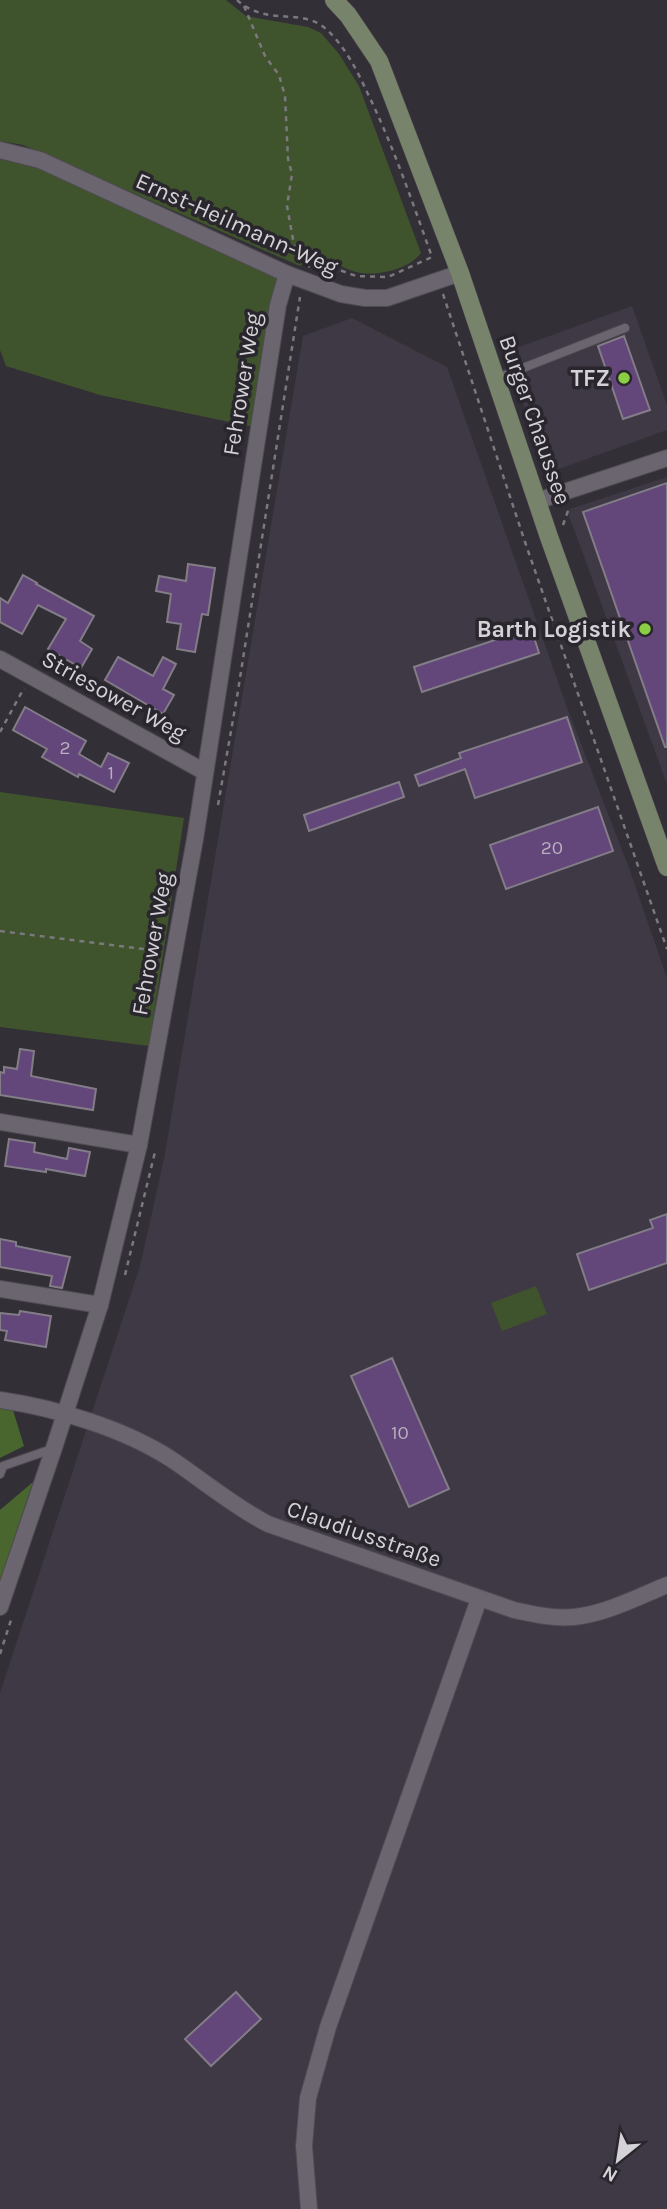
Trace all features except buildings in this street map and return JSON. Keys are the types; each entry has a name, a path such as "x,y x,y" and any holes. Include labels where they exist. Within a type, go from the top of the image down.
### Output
{"main road":[{"name":"Burger Chaussee","path":"334,0 348,15 379,61 460,273 549,537 667,867"}],"street":[{"name":"Ernst-Heilmann-Weg","path":"0,150 40,160 287,274 341,294 387,298 460,273"},
{"name":"Fehrower Weg","path":"0,1608 100,1305 138,1145 205,772 278,304 287,274"},
{"path":"537,501 667,458"},
{"name":"Striesower Weg","path":"0,659 205,772"},
{"path":"0,1122 138,1145"},
{"path":"0,1289 100,1305"},
{"name":"Claudiusstraße","path":"0,1400 34,1405 143,1443 169,1458 243,1511 268,1524 514,1610 550,1617 573,1617 598,1612 667,1585"},
{"path":"309,2209 304,2146 308,2098 328,2027 479,1599"}],"lane":[{"path":"495,379 625,328"},
{"path":"0,1474 3,1466 54,1448"}],"path":[{"path":"243,6 265,56 279,75 285,96 288,159 292,174 287,206 296,256 309,265"},
{"path":"439,281 526,545 667,949"},
{"path":"549,537 563,532 563,521 570,506"},
{"path":"0,732 31,676"},
{"path":"0,931 174,953"}],"shaded area":[{"path":"632,306 667,405 667,430 548,473 505,352"},
{"path":"352,318 447,367 568,710 629,868 667,978 667,2209 0,2209 0,1693 140,1266 164,1159 303,336"},
{"name":"Barth Logistik","path":"667,477 667,784 567,510"}],"green space":[{"path":"0,0 226,0 246,16 308,27 321,33 339,54 359,86 421,253 400,268 373,274 356,272 319,258 311,259 300,266 23,145 0,141"},
{"path":"0,150 287,274 259,428 100,395 6,366 0,350"},
{"path":"0,792 184,818 149,1046 0,1027"},
{"path":"536,1286 547,1314 502,1331 491,1303"},
{"path":"0,1406 12,1407 24,1446 0,1458"},
{"path":"33,1482 0,1581 0,1510"}],"place":[{"name":"TFZ","path":"624,378"},
{"name":"Barth Logistik","path":"645,629"}]}
